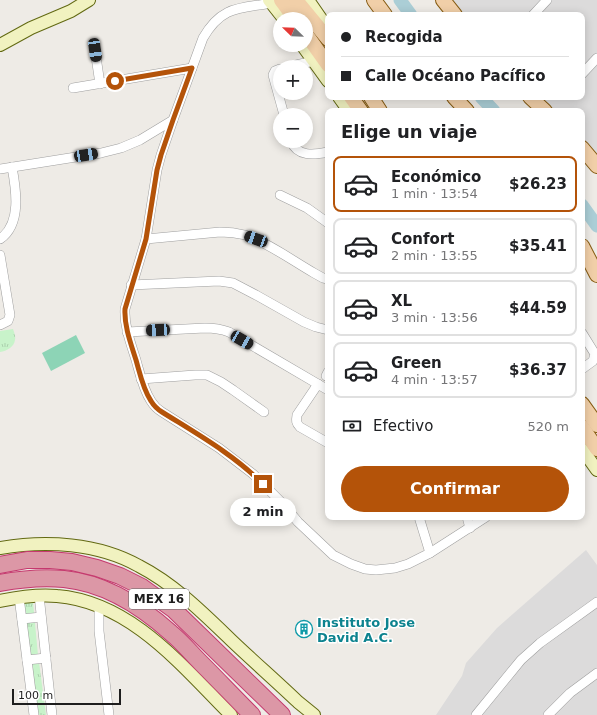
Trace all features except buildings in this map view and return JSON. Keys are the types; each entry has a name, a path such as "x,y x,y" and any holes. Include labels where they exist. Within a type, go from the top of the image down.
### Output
{"highway":[{"name":"MEX 16","path":"0,565 27,560 72,562 97,568 120,576 142,587 174,610 282,715"},
{"name":"MEX 16","path":"0,583 22,579 64,579 90,584 126,600 145,612 172,633 252,715"}],"main road":[{"path":"0,45 31,28 71,11 89,0"},
{"path":"296,0 325,35"},
{"path":"308,0 325,25"},
{"path":"374,0 383,12"},
{"path":"443,0 453,12"},
{"path":"278,1 282,12"},
{"path":"278,1 288,12"},
{"path":"313,44 325,61"},
{"path":"307,52 325,77"},
{"path":"457,100 464,108"},
{"path":"533,100 542,108"},
{"path":"585,152 597,166"},
{"path":"585,252 597,275"},
{"path":"585,408 597,425"},
{"path":"585,436 597,470"},
{"path":"0,548 33,544 60,544 88,548 114,555 140,566 158,577 186,598 314,715"},
{"path":"0,601 19,597 56,595 84,600 99,606 135,625 169,652 231,715"}],"street":[{"path":"536,12 547,0"},
{"path":"278,1 235,9 225,13 215,20 203,38 173,120 157,170 146,239 131,285 124,316 127,332 141,379 149,399 154,406 219,448 253,474 283,504 298,522 333,555 351,564 365,569 376,570 395,568 408,564 430,554 482,520"},
{"path":"95,50 100,84"},
{"path":"585,71 597,58"},
{"path":"73,88 192,68"},
{"path":"0,169 101,153 121,148 140,140 173,120"},
{"path":"294,148 307,154 325,153"},
{"path":"0,239 11,227 15,216 16,208 12,167"},
{"path":"280,195 307,208 325,221"},
{"path":"146,239 220,232 244,235 262,243 325,278"},
{"path":"0,255 1,272 10,315 4,323"},
{"path":"131,285 228,281 242,287 304,322 325,329"},
{"path":"127,332 205,328 222,329 325,388"},
{"path":"585,338 595,354 593,361 585,367"},
{"path":"141,379 207,375 227,386 264,412"},
{"path":"318,384 297,415 296,420 297,424 325,441"},
{"path":"420,520 430,554"},
{"path":"468,520 470,528"},
{"path":"39,595 52,715"},
{"path":"19,597 34,715"},
{"path":"476,715 521,660 540,643 597,602"},
{"path":"99,606 99,631 109,715"},
{"path":"22,619 41,617"},
{"path":"27,660 46,658"},
{"path":"548,715 570,693 597,673"}],"shaded area":[{"path":"443,0 597,0 597,166 585,152 585,108 542,108 533,100 585,100 585,12 453,12"},
{"path":"586,550 597,565 597,715 436,715 462,676 466,663 497,628"}],"green space":[{"path":"13,329 15,337 12,347 8,350 0,352 0,331"},
{"path":"76,335 85,353 51,371 42,353"},
{"path":"31,601 33,602 38,655 29,655 24,603"},
{"path":"39,662 46,715 37,715 31,664"}],"waterway":[{"path":"400,0 409,12"},
{"path":"484,100 491,108"},
{"path":"585,209 597,226"}],"place":[{"name":"Instituto Jose David A.C.","path":"304,629"}],"route":[{"path":"115,81 192,68 161,155 157,170 146,239 125,309 124,316 127,332 141,379 149,399 154,406 219,448 253,474 263,484"}]}
